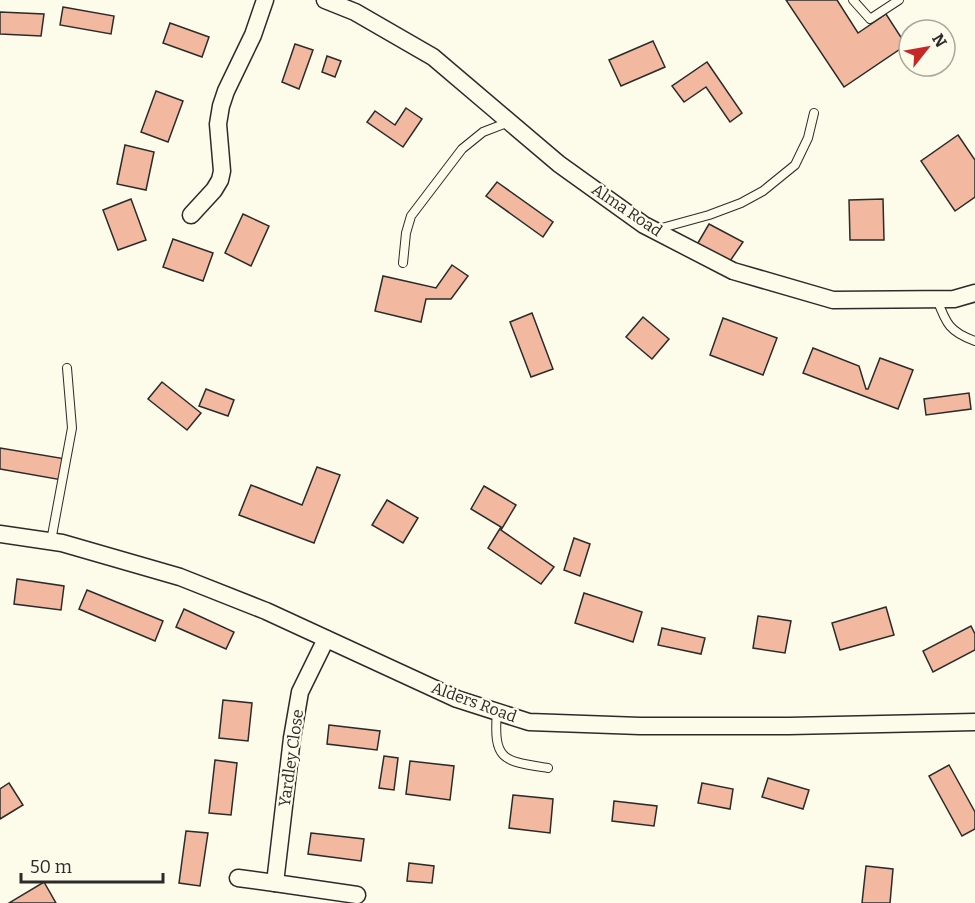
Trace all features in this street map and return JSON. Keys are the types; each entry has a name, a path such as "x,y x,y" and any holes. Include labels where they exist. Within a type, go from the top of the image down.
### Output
{"street":[{"path":"191,215 220,180 222,171 218,124 221,106 253,34 265,0"},
{"name":"Alma Road","path":"325,0 358,6 433,57 559,164 644,225 734,271 833,300 954,299 975,293"},
{"name":"Alders Road","path":"0,534 62,543 180,578 266,611 457,699 529,722 640,726 975,722"},
{"name":"Yardley Close","path":"275,883 292,738 300,692 326,639"},
{"path":"238,878 357,895"}],"lane":[{"path":"853,0 870,19 899,0"},
{"path":"654,230 709,215 741,203 763,191 795,165 808,138 814,113"},
{"path":"403,263 406,233 411,216 462,149 483,132 509,122"},
{"path":"937,299 945,320 952,329 975,341"},
{"path":"51,541 72,428 67,368"},
{"path":"497,711 497,741 506,759 548,768"}],"building":[{"path":"786,0 837,0 858,33 886,14 897,31 897,51 844,87"},
{"path":"63,7 114,16 111,34 60,25"},
{"path":"0,12 44,14 41,36 0,34"},
{"path":"170,23 209,37 202,57 163,43"},
{"path":"653,41 665,67 621,86 609,60"},
{"path":"295,44 313,50 299,89 282,82"},
{"path":"327,56 341,61 335,77 322,72"},
{"path":"707,62 742,113 730,122 706,87 684,102 672,86"},
{"path":"156,91 183,101 168,142 141,132"},
{"path":"406,108 422,119 403,147 367,122 375,111 395,125"},
{"path":"958,135 975,160 975,197 955,211 921,161"},
{"path":"125,145 154,152 146,190 117,184"},
{"path":"497,182 553,222 543,237 486,196"},
{"path":"131,199 146,240 118,250 103,210"},
{"path":"883,199 884,240 850,240 849,200"},
{"path":"243,214 269,226 251,266 225,253"},
{"path":"709,224 743,242 728,264 695,248"},
{"path":"173,239 213,253 203,281 163,267"},
{"path":"452,265 468,276 451,299 426,299 421,322 375,311 383,276 436,288"},
{"path":"532,313 553,369 531,377 510,322"},
{"path":"643,317 669,339 652,359 626,337"},
{"path":"723,318 777,338 763,375 710,355"},
{"path":"813,348 859,366 866,389 868,389 880,358 913,370 898,409 803,373"},
{"path":"162,382 201,413 187,430 148,399"},
{"path":"206,389 234,400 228,416 199,406"},
{"path":"969,393 971,409 926,415 924,399"},
{"path":"0,448 66,459 62,480 0,469"},
{"path":"317,467 340,475 314,543 239,515 251,485 302,505"},
{"path":"484,486 516,505 501,530 554,567 541,584 488,548 501,527 471,509"},
{"path":"387,500 418,518 403,543 372,525"},
{"path":"574,538 590,544 580,576 564,570"},
{"path":"17,579 64,586 61,610 14,604"},
{"path":"87,590 163,621 155,641 79,609"},
{"path":"584,593 642,612 633,642 575,623"},
{"path":"886,607 894,635 840,650 832,623"},
{"path":"184,609 234,632 226,649 176,627"},
{"path":"758,616 791,621 785,653 753,648"},
{"path":"971,626 975,634 975,650 933,672 923,651"},
{"path":"662,628 705,638 701,654 658,645"},
{"path":"223,700 252,703 248,741 219,738"},
{"path":"329,725 380,731 377,750 327,744"},
{"path":"384,756 398,758 394,790 379,788"},
{"path":"215,760 237,763 231,815 209,813"},
{"path":"410,761 454,766 450,800 406,794"},
{"path":"949,765 975,812 975,829 962,836 929,776"},
{"path":"768,778 809,790 803,809 762,797"},
{"path":"9,783 23,805 0,819 0,789"},
{"path":"702,783 733,789 730,809 698,803"},
{"path":"513,795 553,799 550,833 509,828"},
{"path":"614,801 657,806 654,826 612,821"},
{"path":"186,831 208,833 200,886 179,883"},
{"path":"311,833 364,839 361,861 308,854"},
{"path":"409,863 434,866 432,883 407,881"},
{"path":"866,866 893,869 890,903 862,903"},
{"path":"44,882 56,903 9,903"}]}
